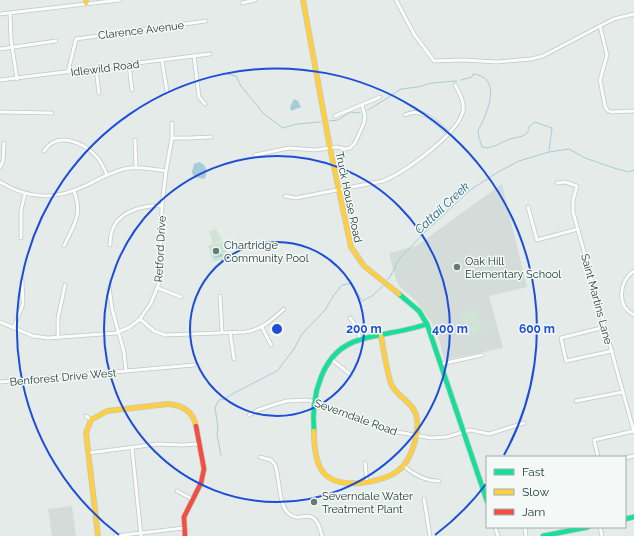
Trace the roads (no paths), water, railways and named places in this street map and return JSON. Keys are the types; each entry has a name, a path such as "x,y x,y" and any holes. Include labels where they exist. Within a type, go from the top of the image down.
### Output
{"street":[{"path":"0,14 86,2 120,0"},
{"path":"242,3 256,0"},
{"name":"Truck House Road","path":"303,0 349,242 355,255 364,266 419,311 427,324 483,484 486,497"},
{"path":"396,0 406,16 414,34 434,61 463,60 497,62 531,59 543,56 614,19 634,14"},
{"path":"10,13 11,40 17,79"},
{"name":"Clarence Avenue","path":"68,72 76,39 206,22"},
{"path":"600,26 607,55 600,80 605,106 607,110 611,112 634,111"},
{"path":"0,49 56,41"},
{"name":"Idlewild Road","path":"0,80 210,54"},
{"path":"194,56 200,97 205,104"},
{"path":"162,61 167,91"},
{"path":"129,65 132,90"},
{"path":"96,69 98,93"},
{"path":"285,196 296,198 383,181 396,175 432,150 458,122 463,112 463,101 455,85"},
{"path":"335,116 380,97"},
{"path":"256,155 289,148 315,150 336,147 348,149 354,145 365,120 365,113 362,104"},
{"path":"0,112 52,113"},
{"path":"405,115 412,112 424,114 448,133"},
{"name":"Retford Drive","path":"0,322 33,336 58,338 119,332 130,327 140,319 148,309 158,288 162,206 172,138 172,123"},
{"path":"172,138 210,137"},
{"path":"44,151 48,146 56,142 62,140 72,141 83,146 96,155 107,175"},
{"path":"135,140 136,167"},
{"path":"0,167 3,161 4,143"},
{"path":"0,182 25,194 43,196 74,191 123,169 136,167 166,171"},
{"name":"Saint Martins Lane","path":"557,183 565,182 578,186 573,203 578,228 604,327 612,350 634,431"},
{"path":"64,246 78,215 78,203 74,191"},
{"path":"21,238 21,210 25,194"},
{"path":"110,245 112,232 115,224 120,218 142,207 162,206"},
{"path":"528,207 537,240 578,228"},
{"path":"634,271 624,281 622,292 624,304 628,311 634,315"},
{"path":"14,327 24,304 22,280"},
{"path":"58,338 58,318 66,285"},
{"path":"109,287 112,309 124,352 126,371"},
{"path":"158,288 181,297"},
{"path":"220,296 222,332"},
{"path":"140,319 154,331 165,335 250,331 262,327 284,309"},
{"path":"350,318 357,327 360,339"},
{"path":"381,336 391,385 394,390 409,403 417,418 412,454 404,466 390,476 367,482 350,484 339,483 330,478 322,470 318,461 313,437 312,414 321,376 331,359 343,347 360,339 381,336 427,324"},
{"path":"262,327 271,345"},
{"path":"604,327 561,338 566,361 612,350"},
{"path":"230,332 234,359"},
{"path":"441,364 482,355"},
{"path":"331,359 351,375"},
{"name":"Benforest Drive West","path":"0,382 194,365"},
{"path":"576,402 623,392"},
{"name":"Severndale Road","path":"249,415 258,410 287,401 298,400 324,404 386,430 441,438 473,430 489,434 524,423"},
{"path":"98,536 86,433 91,420 107,411 172,404 185,408 192,416 204,466 204,473 186,511 184,528 185,536"},
{"path":"86,416 91,420"},
{"path":"598,456 594,440 634,431"},
{"path":"88,453 158,444 182,446 199,444"},
{"path":"132,448 141,534"},
{"path":"260,457 271,460 275,465 283,506 288,513 294,517 308,516 318,521 322,536"},
{"path":"365,463 367,482"},
{"path":"404,466 416,475 428,480 440,481"},
{"path":"177,491 192,499"},
{"path":"424,499 430,536"},
{"path":"115,536 184,528"},
{"path":"543,536 572,533 585,528"}],"water":[{"path":"294,99 298,101 301,107 291,111 290,107"},
{"path":"199,162 204,165 207,171 204,179 194,177 192,172 194,164"},
{"name":"Chartridge Community Pool","path":"218,246 220,254 223,256 215,258 212,248"}],"waterway":[{"path":"223,73 236,76 241,86 264,114 283,128 297,124 321,122"},
{"path":"461,80 472,77 473,74 481,76 487,80 490,86 491,93 488,108 478,131 482,147 493,147 510,139 524,135 528,132 530,126 535,122 552,128 549,150"},
{"path":"368,110 401,89 418,87 432,83 457,81"},
{"path":"329,121 338,120 350,112 360,113"},
{"name":"Cattail Creek","path":"387,280 399,259 425,232 470,190 498,172 519,161 549,152 569,149 585,158 614,168 629,172 634,170"},
{"name":"Cattail Creek","path":"221,455 217,435 218,428 215,407 219,400 225,399 277,371 294,349 302,334 325,310 342,285 352,283 362,301 372,296 383,286"}],"place":[{"name":"Chartridge Community Pool","path":"216,251"},
{"name":"Oak Hill Elementary School","path":"457,267"},
{"name":"Severndale Water Treatment Plant","path":"314,502"}]}
